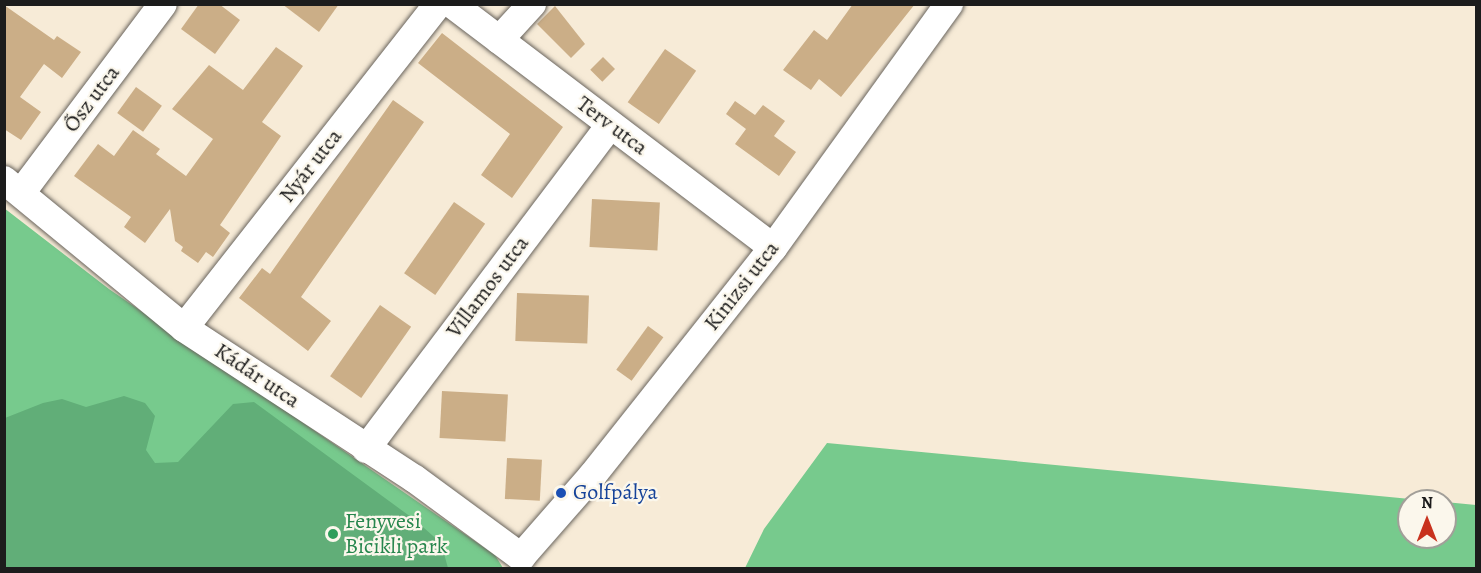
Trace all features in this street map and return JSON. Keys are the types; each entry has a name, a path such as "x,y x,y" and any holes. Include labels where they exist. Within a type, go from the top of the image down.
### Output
{"street":[{"name":"Ősz utca","path":"13,186 163,4"},
{"name":"Nyár utca","path":"184,328 438,4"},
{"name":"Terv utca","path":"452,4 773,248"},
{"path":"499,40 532,4"},
{"name":"Kinizsi utca","path":"522,563 773,248 949,4"},
{"name":"Villamos utca","path":"366,449 610,124"},
{"name":"Kádár utca","path":"13,186 184,328 415,479 522,563"}],"green space":[{"path":"4,208 109,289 495,555 503,568 5,568"},
{"path":"124,396 145,403 155,416 146,450 155,463 178,462 233,404 254,402 415,520 441,543 448,568 5,568 5,418 43,403 62,399 86,407"},
{"path":"827,443 1397,498 1397,549 1457,549 1457,503 1476,505 1476,568 745,568 764,529"}],"building":[{"path":"199,4 219,4 240,20 215,54 181,29"},
{"path":"282,4 339,4 319,32"},
{"path":"853,4 915,4 841,97 819,79 811,90 783,70 814,30 827,40"},
{"path":"4,5 54,40 57,36 81,52 62,78 44,64 20,97 41,112 21,140 4,129"},
{"path":"555,6 585,44 571,58 537,24"},
{"path":"442,33 563,127 512,198 481,175 510,134 418,63"},
{"path":"276,47 303,66 262,122 281,136 220,225 230,233 213,257 206,252 198,263 181,251 183,247 175,241 170,209 145,243 124,227 131,217 74,176 98,144 114,156 133,130 160,149 156,154 186,176 213,139 172,109 209,65 243,90"},
{"path":"665,49 696,71 659,124 628,102"},
{"path":"603,57 615,69 602,82 590,70"},
{"path":"136,87 162,106 143,132 117,113"},
{"path":"393,100 424,122 301,297 331,321 308,351 239,298 262,268 270,274"},
{"path":"735,101 755,115 763,105 785,121 774,136 796,152 779,176 735,144 746,129 726,114"},
{"path":"592,199 660,203 657,250 589,247"},
{"path":"454,202 485,224 435,295 404,273"},
{"path":"517,293 589,296 587,343 515,341"},
{"path":"380,305 411,327 361,398 330,376"},
{"path":"648,326 663,337 632,381 616,370"},
{"path":"442,391 508,394 505,441 440,438"},
{"path":"507,458 542,460 540,501 505,499"}],"place":[{"name":"Golfpálya","path":"561,493"},
{"name":"Fenyvesi Bicikli park","path":"333,534"}]}
